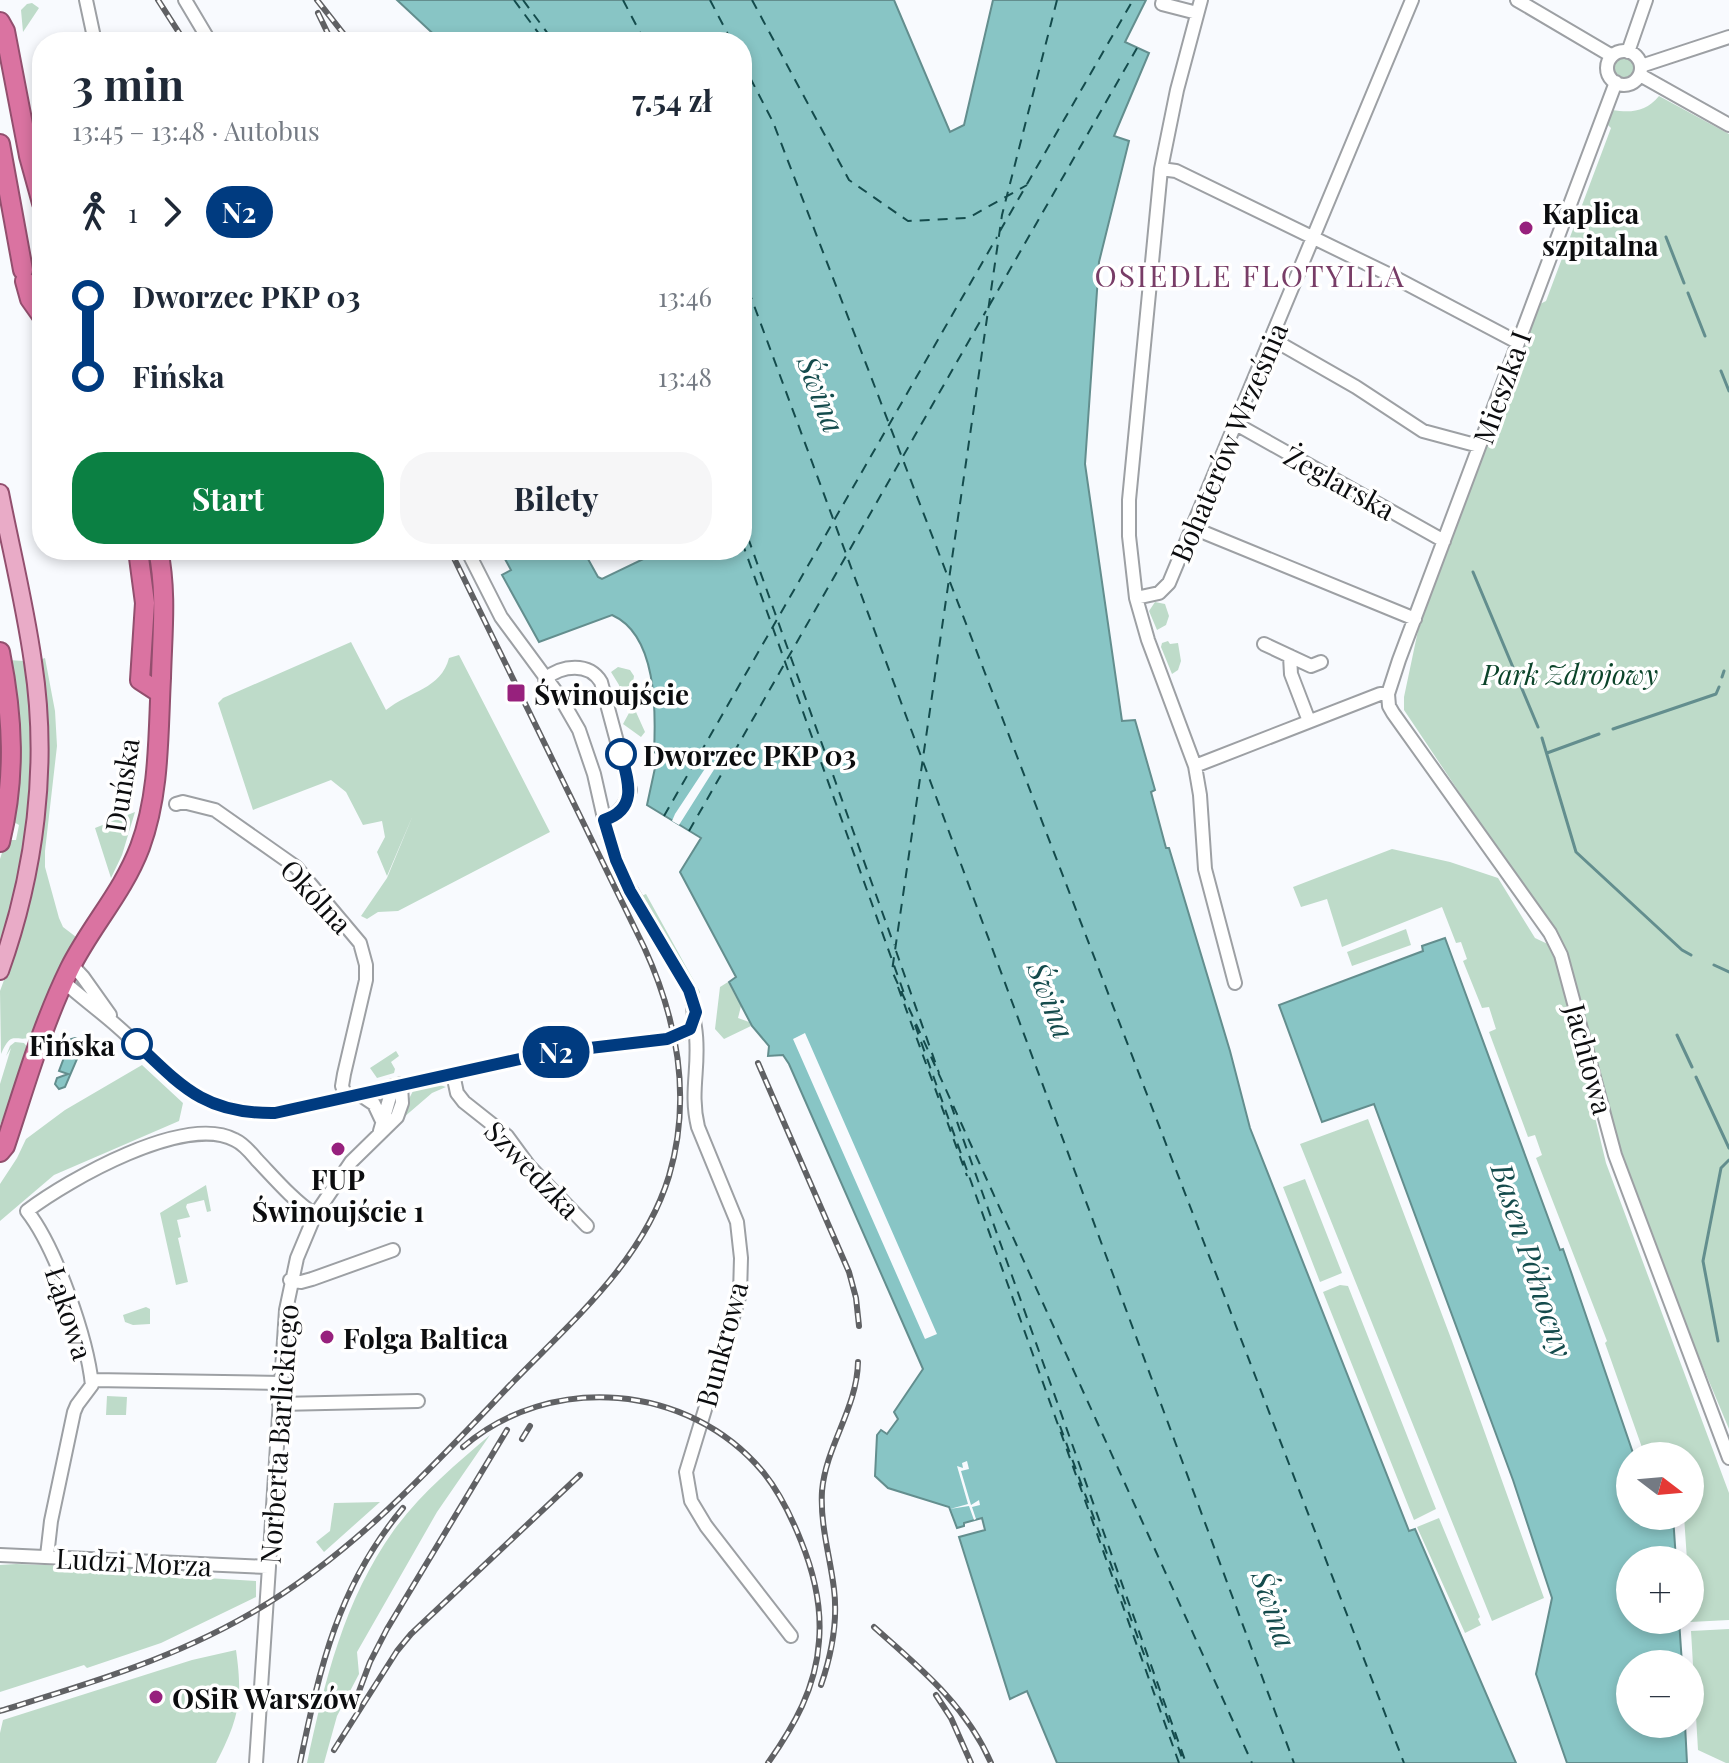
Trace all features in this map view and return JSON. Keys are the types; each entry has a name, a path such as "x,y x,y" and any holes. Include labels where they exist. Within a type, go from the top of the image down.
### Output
{"highway":[{"path":"0,22 5,31 32,167"},
{"path":"0,144 24,275 32,302"},
{"path":"139,560 145,603 140,680 160,693"},
{"name":"Duńska","path":"1,1147 68,974 128,876 147,827 155,780 160,693 164,598 159,560"},
{"path":"0,652 13,744 9,800 0,842"}],"main road":[{"path":"0,493 33,660 39,721 39,771 31,851 19,909 0,971"}],"street":[{"path":"86,0 93,32"},
{"path":"185,0 204,32"},
{"name":"Bohaterów Września","path":"1136,598 1159,593 1167,586 1412,0"},
{"path":"1517,0 1612,56"},
{"path":"1628,52 1646,0"},
{"path":"1165,4 1199,6 1161,169 1129,500 1129,536 1136,598 1148,640 1195,766 1205,869 1235,983"},
{"path":"1729,37 1640,70 1628,84 1616,82 1608,68 1612,56 1619,52 1635,55 1640,70 1729,125"},
{"name":"Mieszka I","path":"1388,694 1616,82"},
{"path":"1161,169 1176,171 1313,237 1517,342"},
{"path":"1272,339 1356,387 1423,431 1479,446"},
{"name":"Żeglarska","path":"1236,424 1444,541"},
{"path":"1193,528 1415,619"},
{"name":"Bunkrowa","path":"472,560 501,617 560,697 579,730 617,863 633,898 689,990 696,1012 694,1024 699,1050 693,1087 694,1112 737,1222 741,1276 737,1304 688,1462 687,1490 706,1526 791,1636"},
{"path":"1264,644 1311,666 1321,662"},
{"path":"1290,656 1291,674 1309,721"},
{"path":"545,679 559,671 587,668 595,672 601,682 630,790 625,804 611,818 604,820"},
{"path":"1195,766 1380,694 1388,694"},
{"name":"Jachtowa","path":"1388,694 1393,713 1516,884 1550,933 1561,955 1615,1155 1729,1458"},
{"name":"Okólna","path":"176,804 193,804 215,810 296,867 360,943 366,965 366,980 342,1086 352,1096"},
{"path":"68,974 83,977 116,1025"},
{"path":"68,974 176,1082 205,1101 256,1114 275,1113 547,1053 667,1039 685,1032 694,1024"},
{"name":"Szwedzka","path":"453,1074 461,1100 507,1136 529,1166 587,1226"},
{"name":"Norberta Barlickiego","path":"256,1763 290,1280 315,1215 335,1182 381,1126 397,1117 402,1103 397,1085"},
{"path":"352,1096 374,1104 381,1126"},
{"name":"Łąkowa","path":"47,1556 51,1521 74,1412 91,1388 92,1380 71,1298 37,1225 27,1211 59,1187 102,1165 182,1136 210,1132 238,1141 297,1202 315,1215"},
{"path":"290,1280 301,1282 312,1279 393,1250"},
{"path":"92,1380 281,1383"},
{"path":"279,1404 418,1401"},
{"name":"Ludzi Morza","path":"0,1555 268,1567"}],"green space":[{"path":"32,3 39,8 23,32 21,10"},
{"path":"1625,58 1633,61 1636,69 1633,77 1625,80 1617,77 1614,69 1617,61"},
{"name":"Park Zdrojowy","path":"1659,96 1729,134 1729,1429 1690,1336 1615,1136 1572,970 1563,947 1404,710 1420,621 1538,305 1546,301 1611,128 1606,123 1612,110 1638,110"},
{"path":"1155,602 1165,604 1169,616 1166,625 1157,630 1149,611"},
{"path":"1168,641 1170,644 1178,643 1181,661 1178,670 1172,674 1161,647"},
{"path":"351,642 386,710 432,683 439,677 449,658 459,655 550,832 398,911 378,912 367,919 361,916 387,878 413,815 387,876 377,852 385,837 382,821 363,825 346,792 331,780 253,810 218,703 223,698"},
{"path":"45,658 55,711 57,746 45,867 63,927 80,940 33,1037 11,1039 1,1054 0,991 15,950 46,718 42,659"},
{"path":"8,660 24,661 30,697 32,769 18,877 0,947 0,859 6,840 16,840 19,825 12,821"},
{"path":"618,667 630,670 634,676 631,695 626,699 621,697 619,685 611,672"},
{"path":"636,712 645,732 641,737 623,724 629,713"},
{"path":"135,812 122,855 111,878 95,828"},
{"path":"1392,849 1450,862 1498,878 1535,938 1554,947 1606,1163 1729,1493 1729,1620 1704,1621 1704,1546 1686,1546 1685,1530 1704,1530 1704,1442 1640,1442 1605,1343 1607,1341 1536,1158 1542,1155 1535,1135 1528,1137 1489,1032 1496,1029 1489,1007 1482,1008 1463,961 1467,959 1461,942 1456,943 1442,907 1342,947 1327,899 1301,907 1293,887"},
{"path":"646,894 700,992 700,994 639,897"},
{"path":"1406,929 1411,945 1352,966 1347,952"},
{"path":"728,982 741,1006 738,1018 751,1026 724,1039 715,1029 720,987"},
{"path":"15,1042 24,1043 28,1048 0,1125 0,1084 11,1048 6,1056 10,1046"},
{"path":"396,1051 399,1056 391,1062 394,1073 377,1078 370,1068"},
{"path":"142,1065 183,1103 179,1121 54,1175 0,1221 0,1184 26,1139 65,1110"},
{"path":"440,1085 446,1087 432,1093 396,1124 413,1091"},
{"path":"1368,1119 1544,1598 1492,1621 1300,1144"},
{"path":"1305,1179 1342,1273 1320,1282 1283,1187"},
{"path":"206,1185 211,1211 207,1212 204,1200 187,1204 190,1217 177,1220 188,1282 176,1285 160,1213"},
{"path":"1340,1285 1348,1286 1436,1509 1414,1520 1323,1292"},
{"path":"146,1307 150,1309 150,1324 125,1322 123,1315"},
{"path":"107,1396 127,1397 126,1415 106,1415"},
{"path":"490,1435 437,1512 357,1652 359,1674 337,1716 324,1763 307,1763 338,1642 377,1557 415,1504"},
{"path":"380,1502 324,1552 316,1542 330,1531 334,1503"},
{"path":"1439,1518 1480,1617 1481,1625 1465,1633 1417,1527"},
{"path":"0,1565 190,1570 191,1577 256,1581 256,1597 161,1643 0,1692"},
{"path":"1729,1629 1729,1763 1698,1750 1697,1738 1704,1738 1704,1650 1692,1650 1691,1634 1704,1634 1704,1630"},
{"name":"OSiR Warszów","path":"236,1650 239,1682 237,1708 230,1734 216,1763 0,1763 3,1720 192,1660"}],"water":[{"name":"Świna","path":"397,0 894,0 950,132 964,125 993,0 1146,0 1125,42 1149,53 1114,136 1129,141 1099,262 1085,464 1122,721 1135,720 1155,790 1151,792 1166,848 1169,848 1230,1051 1250,1128 1409,1531 1415,1529 1516,1763 1057,1763 1027,1691 1010,1699 959,1537 985,1530 982,1518 957,1528 949,1507 888,1488 875,1476 877,1435 881,1430 887,1434 898,1419 894,1412 923,1369 789,1064 783,1055 768,1056 769,1046 752,1026 729,982 736,977 680,872 701,838 647,805 658,754 654,752 655,716 646,656 627,625 612,615 539,642 502,575 511,570 506,560 589,560 602,579 641,560 752,560 752,32 431,32"},
{"name":"Basen Północny","path":"1445,938 1560,1250 1563,1249 1629,1442 1616,1442 1616,1530 1674,1530 1675,1546 1616,1546 1616,1634 1680,1634 1681,1650 1616,1650 1616,1738 1686,1738 1687,1763 1567,1763 1536,1674 1552,1598 1513,1480 1374,1104 1322,1122 1279,1005 1423,951 1422,946"},
{"path":"75,1038 83,1045 65,1087 59,1089 55,1084 57,1078 68,1074 59,1071 71,1039"}],"pier":[{"path":"710,761 715,768 679,825 672,821 675,814"},
{"path":"805,1033 937,1334 925,1339 793,1039"},
{"path":"967,1461 969,1469 961,1471 971,1505 979,1500 980,1505 972,1507 974,1520 969,1506 950,1509 968,1504 957,1466 963,1468 962,1463"}],"waterway":[{"path":"1666,237 1684,283"},
{"path":"1688,293 1705,336"},
{"path":"1721,371 1729,391"},
{"path":"1473,572 1538,727"},
{"path":"1722,677 1724,671"},
{"path":"1613,729 1716,694 1719,687"},
{"path":"1547,753 1599,734"},
{"path":"1542,738 1576,852 1691,955"},
{"path":"1714,965 1729,972"},
{"path":"1677,1035 1692,1067"},
{"path":"1696,1077 1729,1148"},
{"path":"1718,1341 1703,1261 1721,1168 1729,1160"}],"ferry route":[{"path":"514,0 538,32"},
{"path":"523,0 547,32"},
{"path":"623,0 640,32"},
{"path":"710,0 727,32"},
{"path":"752,0 849,180 908,221 968,218 1027,185"},
{"path":"1057,0 1002,215 892,971 1252,1763"},
{"path":"1000,231 1133,0"},
{"path":"989,306 1137,48"},
{"path":"752,81 773,122 948,577"},
{"path":"664,816 997,237"},
{"path":"752,300 1294,1763"},
{"path":"689,831 986,311"},
{"path":"752,549 894,945"},
{"path":"748,560 905,996"},
{"path":"950,582 1404,1763"},
{"path":"896,951 939,1073"},
{"path":"898,987 967,1176"},
{"path":"915,1025 1179,1763"},
{"path":"951,1105 1186,1763"},
{"path":"1060,1426 1184,1763"}],"railway":[{"path":"158,0 179,32"},
{"path":"317,0 342,32"},
{"path":"318,13 327,32"},
{"path":"0,1711 126,1670 188,1645 248,1615 322,1566 421,1477 583,1311 624,1262 657,1207 669,1176 679,1117 678,1059 665,1002 644,947 455,560"},
{"path":"758,1063 849,1272 859,1326"},
{"path":"821,1685 835,1625 834,1589 822,1516 822,1491 829,1458 853,1396 858,1362"},
{"path":"463,1447 498,1423 536,1407 577,1398 618,1398 658,1405 697,1420 732,1442 763,1472 785,1505 806,1553 816,1590 820,1628 817,1658 808,1690 795,1721 768,1763"},
{"path":"522,1439 530,1426"},
{"path":"355,1702 387,1629 507,1430"},
{"path":"334,1750 411,1634 580,1475"},
{"path":"300,1763 324,1660 347,1597 362,1567 403,1508"},
{"path":"874,1627 955,1705 981,1742 991,1763"},
{"path":"936,1695 951,1718 971,1763"}],"bus line":[{"name":"N2","path":"137,1044 192,1094 222,1107 256,1114 275,1113 547,1053 647,1042 685,1032 694,1024 696,1012 692,997 630,891 616,860 604,820 611,818 628,798 629,783 621,754"}],"place":[{"name":"Kaplica szpitalna","path":"1526,228"},
{"name":"Świnoujście","path":"516,693"},
{"name":"Dworzec PKP 03","path":"621,754"},
{"name":"Fińska","path":"137,1044"},
{"name":"FUP Świnoujście 1","path":"338,1149"},
{"name":"Folga Baltica","path":"327,1337"},
{"name":"OSiR Warszów","path":"156,1697"}],"district":[{"name":"OSIEDLE FLOTYLLA","path":"1250,275"}]}
